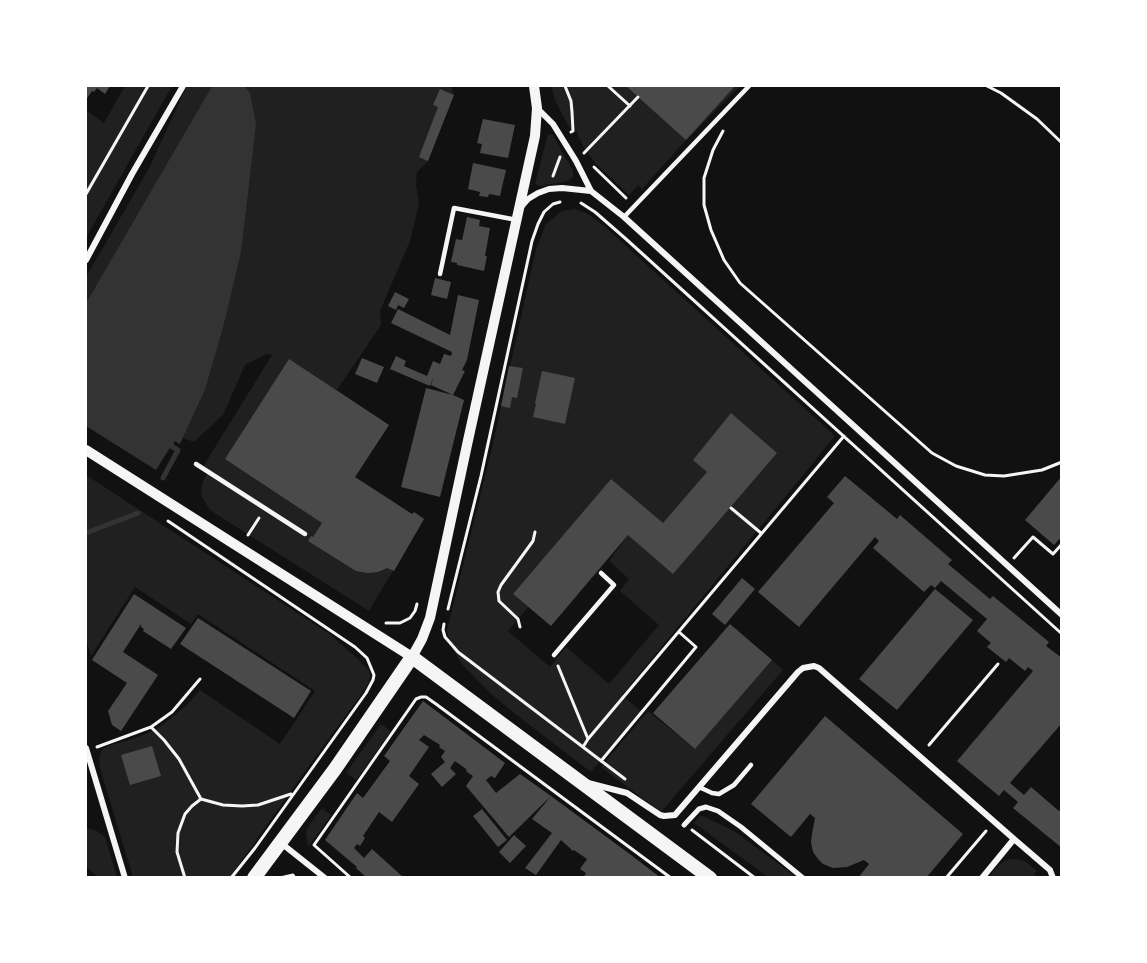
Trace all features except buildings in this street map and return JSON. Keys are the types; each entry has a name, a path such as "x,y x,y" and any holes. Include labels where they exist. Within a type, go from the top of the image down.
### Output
{"main road":[{"path":"254,878 335,769 412,657 710,878"}],"street":[{"path":"86,260 88,250 183,86"},
{"path":"86,450 412,657 430,618 536,136 537,108 534,86"},
{"path":"537,108 553,124 591,191 624,217 1062,615"},
{"path":"520,208 538,193 549,189 591,191"},
{"path":"582,782 627,793 660,815 675,815 798,672 803,668 814,666 1050,870 1053,878"},
{"path":"86,750 125,878"},
{"path":"684,825 699,809 706,807 718,811 803,878"},
{"path":"982,878 1014,839"},
{"path":"280,843 325,878"}],"lane":[{"path":"624,217 749,86"},
{"path":"440,274 454,208 517,220"},
{"path":"196,464 305,534"},
{"path":"554,655 614,585 601,573"},
{"path":"699,787 719,794 734,785 751,765"}],"path":[{"path":"86,194 148,86"},
{"path":"608,86 630,106"},
{"path":"987,86 1001,93 1037,119 1062,143"},
{"path":"588,158 584,153 638,97"},
{"path":"727,124 713,150 704,178 704,205 711,230 724,260 740,283 932,453 956,466 986,476 1004,476 1042,470 1062,462"},
{"path":"591,163 634,205"},
{"path":"447,612 484,464 532,241 544,212 553,204 567,199"},
{"path":"573,201 580,202 595,212 1062,634"},
{"path":"445,624 443,630 445,637 458,652 584,747 588,739 853,426"},
{"path":"731,508 761,533"},
{"path":"247,537 262,513"},
{"path":"167,520 355,647 367,658 373,669 374,675 370,686 255,848 231,878"},
{"path":"520,627 518,619 499,601 498,592 533,541 535,532"},
{"path":"998,577 1033,537 1053,554 1062,544"},
{"path":"601,761 696,647 679,632"},
{"path":"554,655 588,739"},
{"path":"929,746 998,664"},
{"path":"86,750 151,727 172,712 200,680"},
{"path":"351,878 314,845 416,699 421,697 436,704 671,878"},
{"path":"151,727 165,740 179,759 201,799 223,805 242,806 258,805 293,794"},
{"path":"185,878 177,852 178,833 185,814 201,799"},
{"path":"946,878 987,829"},
{"path":"280,878 293,875 295,878"}],"shaded area":[{"path":"125,86 172,86 87,236 86,110 104,123"},
{"path":"187,86 212,86 86,303 86,277 149,168"},
{"path":"212,86 245,86 250,93 256,124 241,253 205,390 180,444 174,441 156,470 86,426 86,303"},
{"path":"245,86 451,86 454,95 428,161 417,172 419,204 410,241 380,311 381,325 337,390 389,425 355,477 412,514 414,512 424,519 369,611 210,510 202,497 203,481 209,470 204,465 272,355 267,354 245,365 223,415 194,442 183,438 205,390 241,253 248,189 250,93"},
{"path":"551,86 740,86 686,140 642,189 638,185 629,195 596,164 576,131 570,129 555,100"},
{"path":"548,134 553,135 573,171 573,177 568,181 540,186 535,184"},
{"path":"575,209 588,214 604,226 835,436 622,695 642,712 591,772 490,693 462,664 452,648 447,630 492,448 536,249 546,224 562,211","holes":["611,479 628,535 609,561 629,579 620,591 659,625 609,684 566,647 550,667 508,631 528,607 513,594"]},
{"path":"86,475 331,635 369,670 369,682 363,692 230,877 133,877 99,765 100,754 108,746 157,729 186,706 200,690 280,744 315,691 198,614 191,624 135,587 91,656 86,638"},
{"path":"772,660 783,670 661,812 601,767 648,711 695,749"},
{"path":"381,724 391,731 356,780 346,773"},
{"path":"322,808 331,815 308,847 306,832"},
{"path":"701,815 734,831 796,877 768,877 694,823"},
{"path":"86,828 97,831 105,837 117,877 98,877 86,867"},
{"path":"1016,859 1026,862 1037,871 1035,877 989,877 1006,860"}],"waterway":[{"path":"163,478 178,450 171,446 172,440"},
{"path":"86,533 138,513"}]}
